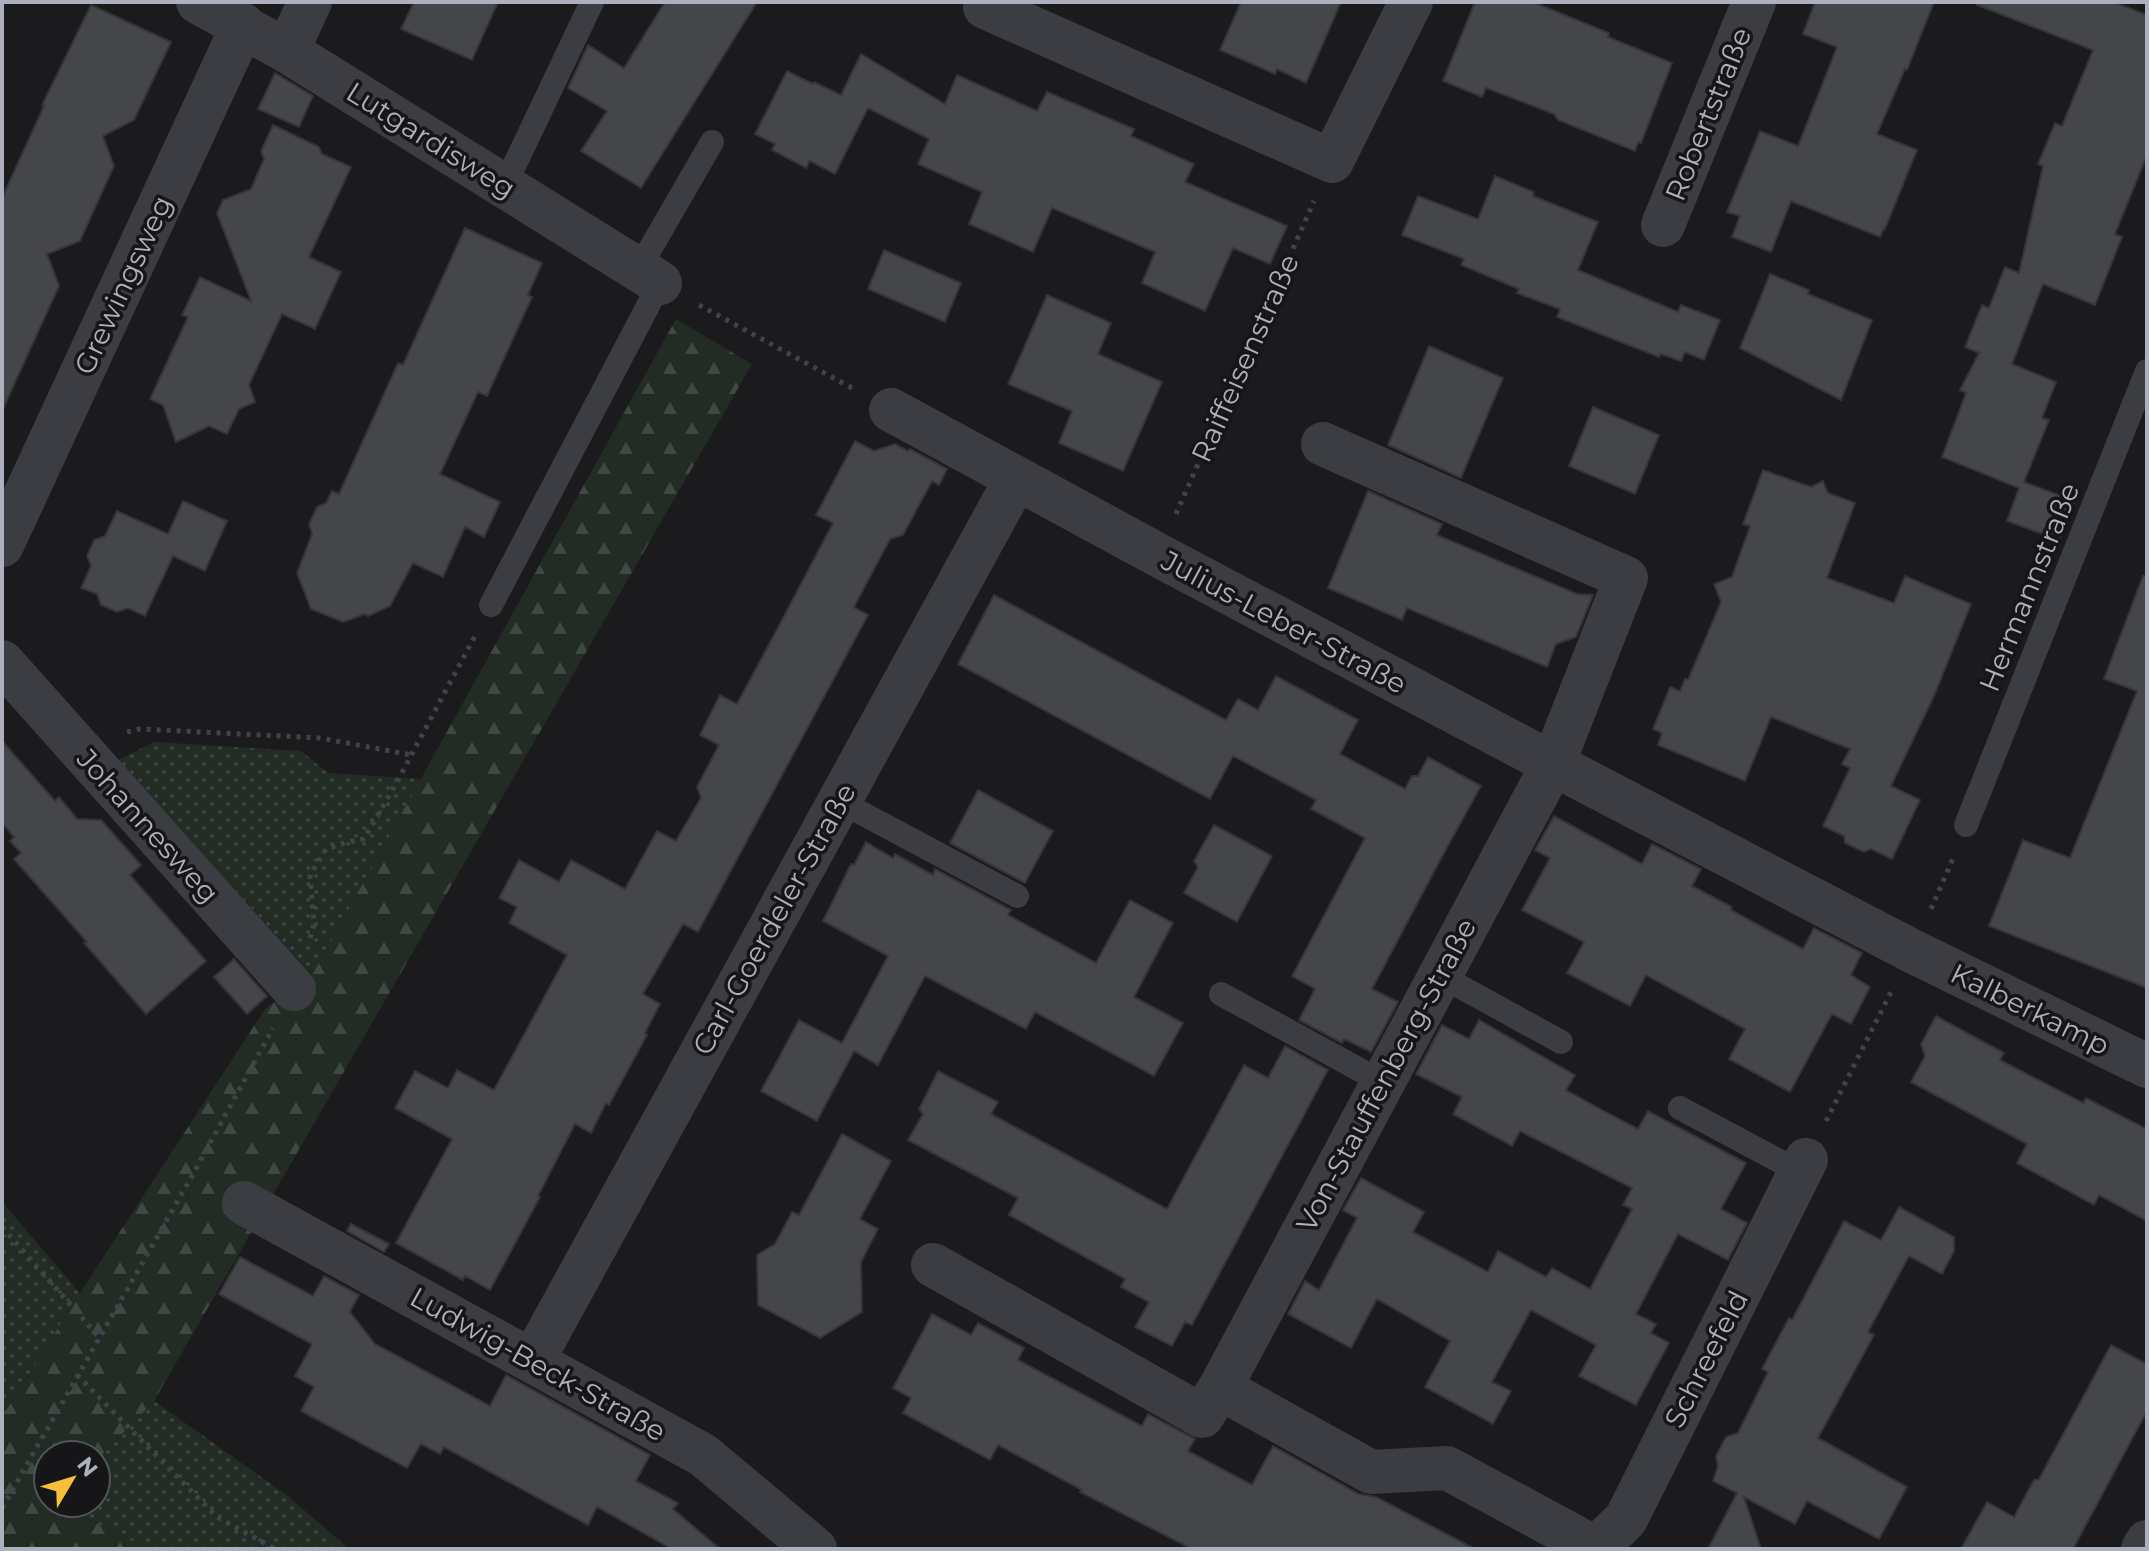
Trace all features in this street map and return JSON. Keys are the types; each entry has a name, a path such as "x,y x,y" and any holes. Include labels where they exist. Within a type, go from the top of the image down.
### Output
{"street":[{"name":"Lutgardisweg","path":"198,2 287,51 649,277"},
{"path":"287,51 310,2"},
{"path":"985,7 1332,161 1411,2"},
{"name":"Robertstraße","path":"1663,225 1754,2"},
{"name":"Grewingsweg","path":"2,545 243,25"},
{"name":"Julius-Leber-Straße","path":"891,410 1158,555 1912,951"},
{"path":"1323,444 1626,578 1553,764"},
{"name":"Carl-Goerdeler-Straße","path":"533,1360 1016,479"},
{"name":"Johannesweg","path":"2,662 294,989"},
{"name":"Von-Stauffenberg-Straße","path":"933,1265 1202,1416 1220,1388 1553,764"},
{"name":"Kalberkamp","path":"1912,951 2147,1066"},
{"name":"Schreefeld","path":"1595,1549 1626,1519 1803,1166"},
{"name":"Ludwig-Beck-Straße","path":"244,1203 703,1455 815,1549"},
{"path":"1220,1388 1371,1472 1447,1468 1595,1549"},
{"path":"2143,1549 2147,1542"}],"lane":[{"path":"505,185 592,2"},
{"path":"491,605 712,142"},
{"name":"Hermannstraße","path":"1966,825 2147,371"},
{"path":"839,801 1017,896"},
{"path":"1439,975 1561,1042"},
{"path":"1221,994 1382,1082"},
{"path":"1680,1108 1803,1166"}],"path":[{"name":"Raiffeisenstraße","path":"1158,555 1332,161"},
{"path":"649,277 891,410"},
{"path":"2,1508 192,1176 294,989 314,925 310,875 326,849 364,839 491,605"},
{"path":"76,747 140,729 320,738 412,755"},
{"path":"1803,1166 1912,951 1966,825"},
{"path":"2,1227 99,1337"},
{"path":"77,1375 217,1517 275,1549"}],"green space":[{"path":"676,319 752,364 154,1401 112,1444 112,1439 32,1439 32,1519 88,1519 148,1549 2,1549 2,1417 265,1009 312,975"},
{"path":"154,742 301,751 328,773 421,779 312,975 118,760"},
{"path":"2,1202 80,1293 2,1417"},
{"path":"154,1401 288,1496 349,1549 148,1549 88,1519 112,1519 112,1444"}],"building":[{"path":"414,2 498,2 472,60 401,29"},
{"path":"665,2 757,2 641,188 581,151 607,111 568,88 588,45 624,68"},
{"path":"1241,2 1341,2 1306,83 1277,69 1275,74 1220,50"},
{"path":"1475,2 1533,2 1672,63 1641,143 1638,142 1635,151 1558,120 1554,114 1486,88 1482,97 1443,81"},
{"path":"1815,2 1934,2 1877,134 1917,150 1880,237 1791,201 1771,252 1732,237 1740,216 1727,212 1760,131 1798,146 1837,47 1803,34"},
{"path":"1977,2 2114,2 2147,15 2147,155 2115,234 2122,237 2095,305 2043,284 2012,364 2056,382 2042,418 2049,420 2024,482 2075,501 2059,540 2007,521 2019,488 1942,457 1966,393 1960,390 1979,353 1965,347 1982,305 1989,308 2005,267 2019,273 2043,166 2038,164 2055,123 2062,126 2093,50 1977,5"},
{"path":"91,5 171,42 134,120 103,136 114,166 80,241 47,254 59,286 2,411 2,198 42,105"},
{"path":"861,54 945,104 957,75 1037,111 1047,92 1134,129 1131,136 1194,164 1185,182 1287,226 1270,264 1233,248 1205,311 1142,283 1155,252 1052,208 1033,252 969,224 982,192 918,164 929,139 868,108 835,174 810,161 806,168 772,150 775,144 755,134 787,71 841,95"},
{"path":"275,73 313,96 299,127 258,109"},
{"path":"273,125 319,147 322,154 351,167 309,257 341,272 315,329 282,314 249,385 255,402 239,409 227,434 209,426 176,442 163,405 150,399 188,317 182,315 200,277 251,301 217,213 223,200 251,189 264,159 261,151"},
{"path":"1495,176 1534,192 1533,196 1598,222 1578,270 1678,312 1681,305 1720,320 1704,360 1685,352 1681,361 1661,354 1659,357 1557,317 1560,309 1517,293 1519,289 1461,265 1464,259 1402,235 1418,196 1478,219"},
{"path":"465,228 542,263 528,295 532,297 487,396 478,392 440,474 500,502 484,537 465,527 443,577 413,563 390,606 343,622 311,609 297,573 312,534 309,524 317,507 326,503 332,491 339,494 398,363 403,365"},
{"path":"884,250 961,283 945,322 868,289"},
{"path":"1770,274 1809,290 1808,294 1872,320 1841,400 1740,348"},
{"path":"1047,295 1111,323 1098,354 1162,382 1123,471 1059,443 1072,411 1008,384"},
{"path":"1429,346 1503,378 1461,478 1388,445"},
{"path":"1593,407 1659,435 1635,494 1569,466"},
{"path":"855,441 874,451 895,444 947,469 939,485 932,481 903,535 890,539 854,607 868,615 698,932 683,924 643,994 660,1004 609,1105 606,1103 591,1133 575,1124 490,1290 465,1276 463,1280 396,1243 452,1139 395,1108 415,1071 448,1088 457,1070 494,1090 567,955 509,923 517,907 499,898 519,860 559,882 571,860 625,889 657,831 676,841 701,798 697,787 719,745 700,735 720,695 737,704 781,622 833,523 816,515"},
{"path":"1763,470 1811,487 1823,481 1828,493 1855,503 1827,578 1894,603 1905,576 1971,604 1934,696 1891,786 1920,800 1892,859 1871,849 1864,852 1845,843 1844,836 1823,826 1850,768 1842,764 1850,749 1771,717 1745,781 1658,745 1662,733 1653,729 1670,687 1680,691 1685,679 1688,680 1721,602 1714,584 1732,577 1750,526 1743,524"},
{"path":"1368,491 1442,524 1437,535 1577,594 1593,595 1576,637 1556,644 1547,667 1407,608 1402,620 1328,588"},
{"path":"183,501 227,521 205,571 173,556 145,616 128,608 117,612 101,605 97,594 81,588 91,566 87,556 94,540 105,536 117,511 168,534"},
{"path":"2143,576 2147,576 2147,988 1989,926 2023,840 2070,858 2137,691 2104,679"},
{"path":"994,595 1226,720 1238,699 1258,710 1276,676 1358,720 1340,754 1405,789 1412,776 1418,776 1428,757 1481,786 1372,989 1398,1002 1371,1052 1344,1039 1342,1043 1299,1020 1315,989 1292,976 1365,838 1311,809 1316,800 1233,756 1210,799 958,664"},
{"path":"2,741 55,801 59,797 77,819 101,820 141,865 130,875 206,961 146,1014 14,859 21,853 10,841 14,837 2,823"},
{"path":"978,790 1053,831 1025,883 950,843"},
{"path":"1554,816 1642,864 1652,844 1701,869 1692,886 1803,949 1814,928 1862,953 1851,975 1870,987 1851,1024 1832,1014 1790,1092 1729,1059 1745,1029 1646,975 1630,1006 1567,973 1584,942 1522,910 1550,858 1535,850"},
{"path":"1214,825 1272,856 1237,922 1184,893 1198,867 1194,861"},
{"path":"866,842 893,858 895,854 933,875 935,869 1011,910 1008,915 1096,963 1130,900 1173,923 1134,997 1183,1023 1154,1076 1035,1012 1026,1029 925,976 878,1065 854,1051 817,1121 761,1091 799,1020 842,1043 888,956 823,921 851,864 854,865"},
{"path":"234,959 267,996 247,1014 214,977"},
{"path":"1936,1016 2004,1053 2000,1060 2083,1103 2086,1098 2147,1129 2147,1221 2099,1195 2094,1205 2017,1163 2027,1144 1911,1082 1925,1056 1921,1044"},
{"path":"1479,1020 1575,1075 1566,1090 1602,1110 1638,1129 1648,1111 1746,1163 1721,1209 1747,1223 1728,1260 1678,1234 1636,1314 1656,1324 1651,1333 1669,1343 1636,1405 1579,1376 1596,1345 1531,1310 1492,1382 1511,1391 1493,1424 1425,1387 1450,1341 1377,1299 1351,1348 1288,1314 1305,1281 1319,1290 1357,1218 1343,1210 1361,1178 1424,1212 1413,1232 1488,1272 1498,1251 1546,1277 1552,1268 1590,1289 1632,1209 1623,1205 1632,1188 1520,1131 1512,1146 1453,1114 1462,1097 1416,1074 1442,1025 1469,1039"},
{"path":"1285,1046 1328,1070 1192,1325 1185,1322 1172,1346 1135,1327 1149,1302 1121,1287 1125,1279 1009,1215 1018,1198 908,1140 923,1114 919,1109 938,1071 998,1102 991,1114 1167,1209 1244,1065 1268,1078"},
{"path":"842,1134 891,1161 860,1219 878,1229 861,1262 862,1312 820,1338 758,1305 757,1255 775,1244 792,1212 799,1215"},
{"path":"1899,1207 1954,1237 1954,1251 1942,1274 1909,1256 1868,1332 1874,1335 1818,1438 1907,1487 1879,1539 1807,1501 1795,1524 1744,1497 1761,1549 1708,1549 1737,1493 1713,1481 1718,1466 1716,1456 1726,1437 1738,1433 1768,1372 1762,1369 1789,1318 1792,1320 1844,1221 1881,1240"},
{"path":"351,1224 389,1244 384,1252 347,1231"},
{"path":"240,1257 313,1296 324,1276 359,1295 350,1312 375,1344 490,1406 506,1375 650,1455 636,1481 678,1503 673,1509 720,1549 672,1549 597,1507 588,1525 444,1447 440,1454 421,1444 407,1468 301,1411 314,1387 295,1376 312,1344 219,1294"},
{"path":"932,1314 971,1335 978,1323 1024,1348 1018,1360 1142,1426 1148,1414 1195,1439 1188,1451 1252,1485 1273,1446 1359,1494 1376,1497 1475,1549 1192,1549 1080,1492 1082,1490 998,1445 990,1460 903,1413 911,1398 893,1388"},
{"path":"2111,1345 2147,1364 2147,1411 2073,1549 1961,1549 1987,1502 2014,1517 2034,1480 2039,1479"}]}
